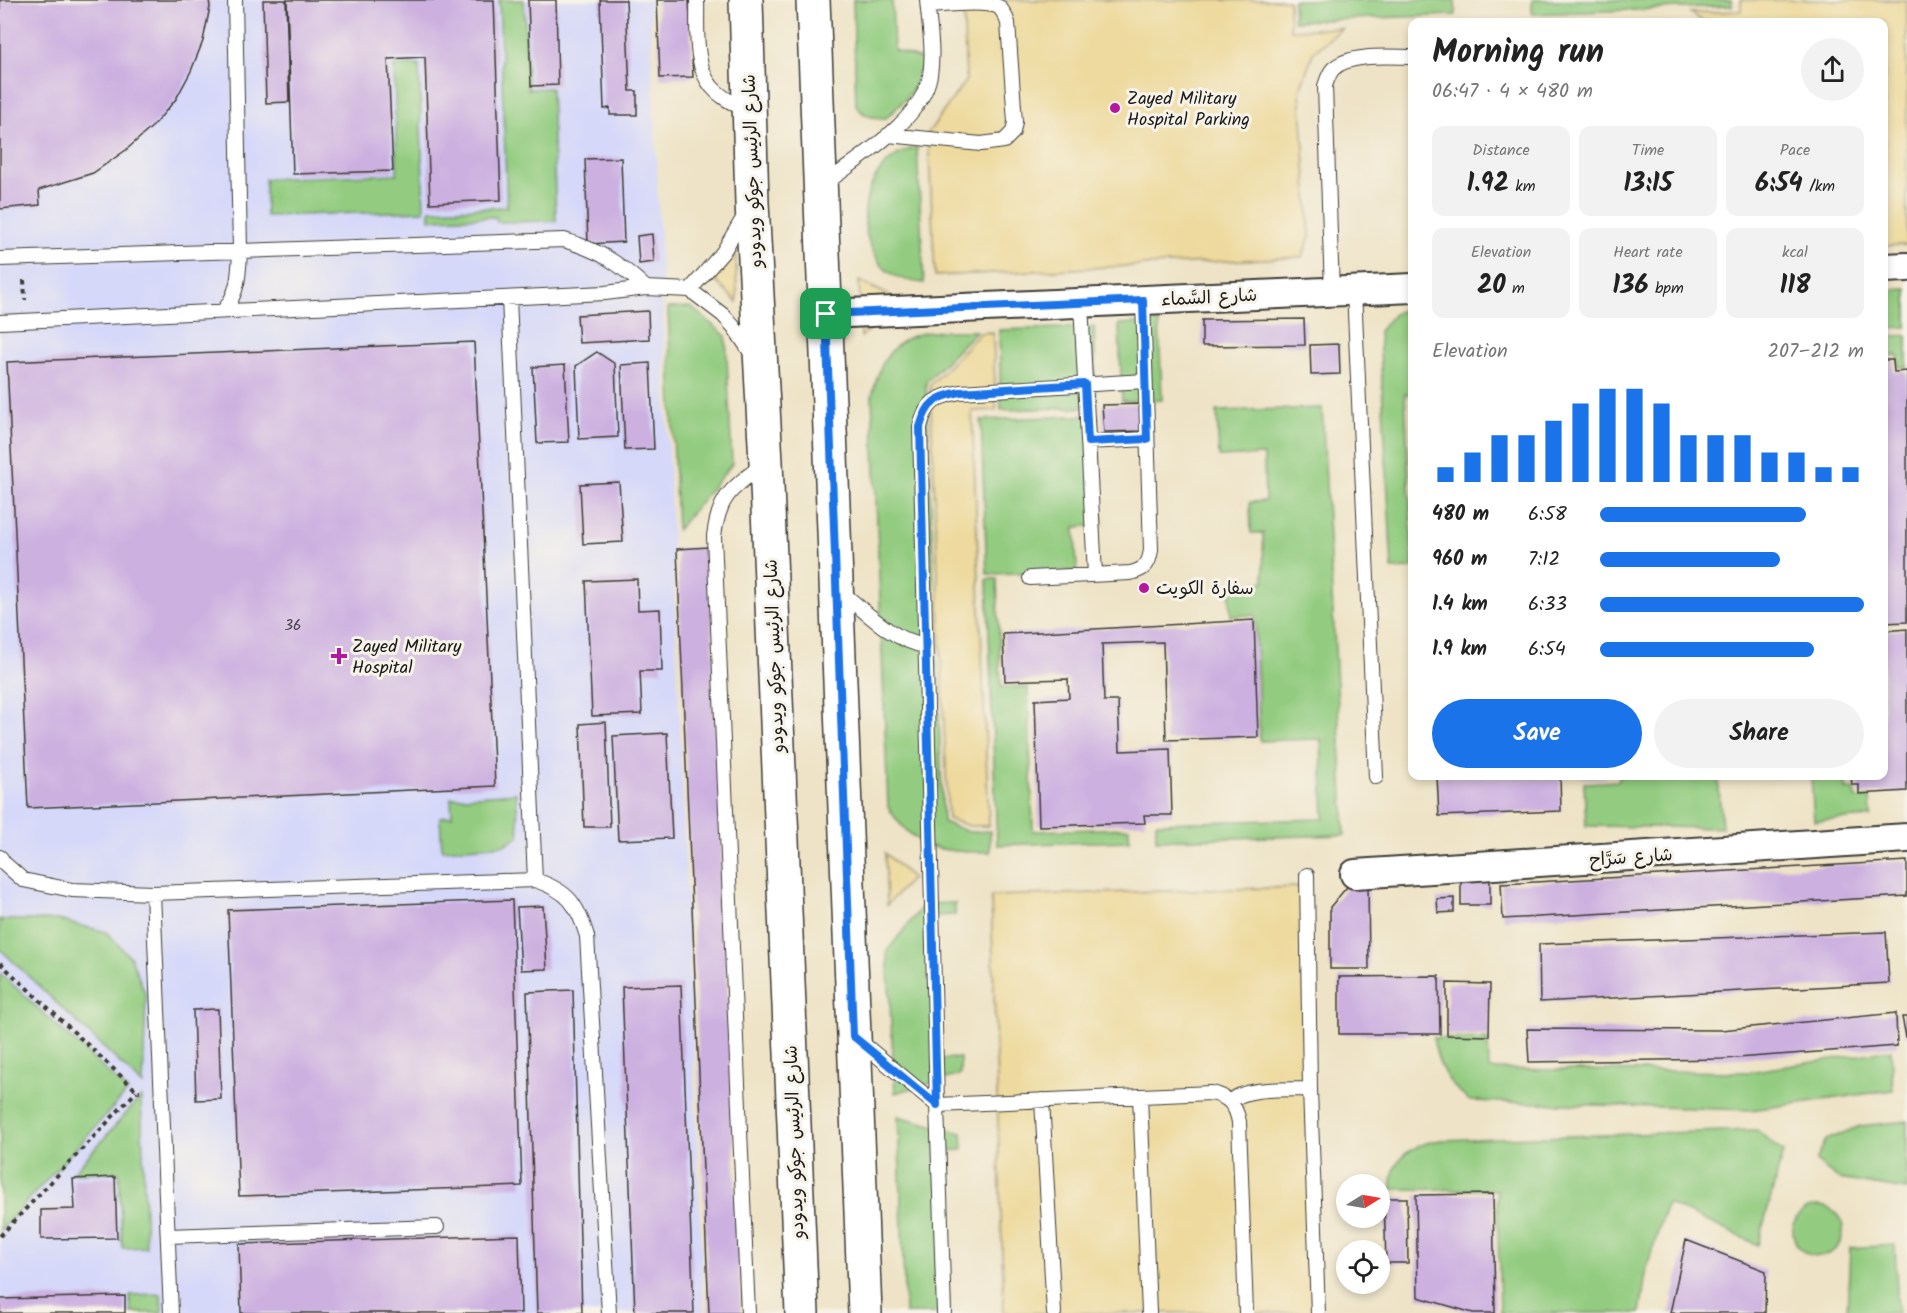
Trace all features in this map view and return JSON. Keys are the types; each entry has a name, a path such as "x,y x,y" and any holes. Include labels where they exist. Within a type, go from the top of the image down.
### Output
{"street":[{"name":"شارع الرئيس جوكو ويدودو","path":"746,0 752,203 766,462 801,1313"},
{"path":"813,0 865,1313"},
{"path":"1888,268 1907,267"},
{"name":"شارع السَّماء","path":"826,314 1408,288"},
{"name":"شارع سَرَّاح","path":"1355,874 1907,838"}],"lane":[{"path":"224,310 233,300 236,290 240,250 235,0"},
{"path":"697,0 700,61 703,74 721,95 751,114"},
{"path":"821,188 888,135 920,104 926,90 932,61 928,3 986,2 1000,8 1008,23 1015,122 1012,132 1004,141 993,144 888,135"},
{"path":"1376,777 1343,292 1325,86 1332,70 1342,63 1354,59 1408,57"},
{"path":"690,290 723,252 752,203"},
{"path":"0,259 564,240 593,249 623,267 646,288"},
{"path":"0,322 605,293 646,288 690,290 709,303 734,327 760,368"},
{"path":"509,298 535,880"},
{"path":"1030,578 1130,573 1141,571 1149,562 1151,550 1143,300"},
{"path":"1081,303 1095,575"},
{"path":"944,1313 920,427 924,413 932,402 945,395 960,392 1145,381"},
{"path":"1088,442 1147,439"},
{"path":"748,1313 714,536 716,515 724,499 734,487 766,462"},
{"path":"837,589 898,636 913,644 925,646"},
{"path":"0,857 23,880 72,890 153,892 535,880 554,886 570,898 581,914 587,936 609,1313"},
{"path":"1307,875 1310,1089 1318,1313"},
{"path":"153,892 171,1313"},
{"path":"853,1036 937,1105 1211,1093 1226,1098 1235,1107 1239,1122 1246,1313"},
{"path":"1230,1102 1235,1096 1248,1092 1310,1089"},
{"path":"1140,1096 1149,1313"},
{"path":"1042,1100 1054,1313"},
{"path":"168,1236 437,1227"}],"path":[{"path":"23,258 26,321"},
{"path":"0,963 137,1090 0,1236"}],"shaded area":[{"name":"Zayed Military Hospital","path":"0,0 650,0 704,1313 0,1313"}],"green space":[{"path":"499,0 524,0 528,89 551,88 556,221 497,222 496,217 430,219 430,210 507,207"},
{"path":"853,0 892,0 894,50 924,60 918,79 910,93 886,118 869,116 856,105"},
{"path":"1293,0 1455,0 1456,15 1294,21"},
{"path":"1532,0 1732,0 1732,6 1532,14"},
{"path":"419,65 424,211 266,216 265,179 397,174 394,66"},
{"path":"917,147 924,283 902,279 886,269 880,263 869,242 865,227 867,197 872,183 890,160"},
{"path":"1907,289 1907,327 1888,328 1888,290"},
{"path":"691,307 726,336 732,464 677,530 668,308"},
{"path":"1408,307 1408,394 1405,394 1408,459 1408,568 1392,569 1379,331 1394,314"},
{"path":"1159,322 1162,400 1122,401 1119,324"},
{"path":"1094,327 1096,407 1001,410 999,330"},
{"path":"976,331 926,382 943,822 969,832 990,831 990,852 957,851 931,846 909,833 888,807 872,396 882,365 890,352 900,343 922,333"},
{"path":"1907,335 1907,367 1899,367 1898,355 1888,356 1888,337"},
{"path":"1322,408 1345,835 1156,840 1156,823 1324,819 1321,739 1260,741 1255,615 1231,616 1229,584 1264,582 1263,533 1251,533 1250,502 1265,501 1264,455 1219,457 1217,411"},
{"path":"1098,415 1102,525 1075,527 1077,571 987,574 981,420"},
{"path":"987,579 997,579 1001,687 1028,687 1033,831 1129,828 1129,841 997,845"},
{"path":"1718,780 1722,828 1586,826 1584,783"},
{"path":"1811,780 1846,780 1846,789 1855,789 1856,798 1870,797 1871,817 1814,821"},
{"path":"516,793 519,836 504,845 442,850 440,817 452,816 451,798"},
{"path":"955,903 955,915 932,916 937,1059 960,1058 960,1075 895,1093 887,951 924,904"},
{"path":"0,919 58,920 106,932 131,958 146,996 143,1085 0,949"},
{"path":"0,973 128,1091 0,1231"},
{"path":"1433,1038 1488,1040 1489,1069 1748,1072 1891,1050 1893,1090 1751,1110 1470,1101 1455,1088 1445,1074"},
{"path":"141,1097 146,1247 122,1248 119,1172 73,1173"},
{"path":"898,1116 962,1133 963,1150 942,1151 948,1313 905,1313"},
{"path":"1907,1121 1907,1190 1839,1179 1816,1161 1826,1140 1860,1126"},
{"path":"1757,1130 1783,1152 1758,1245 1667,1203 1647,1267 1640,1313 1500,1313 1497,1190 1392,1189 1395,1169 1405,1154 1420,1145 1440,1140"},
{"path":"1818,1206 1832,1210 1839,1217 1843,1231 1839,1245 1832,1252 1818,1256 1804,1252 1797,1245 1793,1231 1797,1217 1804,1210"},
{"path":"1895,1245 1898,1313 1847,1313 1850,1248"},
{"path":"161,1294 162,1313 131,1313 130,1295"}],"sand":[{"name":"Zayed Military Hospital Parking","path":"963,0 1289,0 1290,30 1342,28 1313,53 1300,90 1310,237 1302,257 935,276 928,133 966,80"},
{"path":"1741,0 1907,0 1907,245 1888,246 1888,18 1698,18 1690,13 1741,11"},
{"path":"736,254 737,302 713,279"},
{"path":"859,281 903,302 861,337"},
{"path":"993,332 996,410 972,411 989,826 970,826 948,819 930,385 980,333"},
{"path":"885,853 912,878 887,905"},
{"path":"1302,887 1315,1313 1004,1313 991,896"}],"building":[{"path":"0,0 209,0 210,7 203,41 191,71 176,99 153,126 126,150 93,173 39,190 40,205 0,209"},
{"path":"263,0 286,0 289,102 266,103"},
{"path":"287,0 494,0 501,200 430,203 425,57 388,59 393,171 293,174"},
{"path":"528,0 556,0 558,85 531,86"},
{"path":"600,0 626,0 630,91 637,91 637,115 610,115 610,108 604,109"},
{"path":"657,0 689,0 693,77 660,78"},
{"path":"621,158 624,242 588,244 585,159"},
{"path":"652,234 654,262 639,264 637,236"},
{"path":"648,311 649,339 579,343 577,315"},
{"path":"1304,319 1305,345 1202,346 1202,320"},
{"path":"474,342 495,786 28,808 7,362"},
{"path":"1339,344 1340,374 1311,375 1310,345"},
{"path":"597,352 615,364 618,437 579,439 576,366"},
{"path":"1888,360 1893,360 1894,372 1907,371 1907,622 1888,623"},
{"path":"650,363 654,449 625,450 621,365"},
{"path":"565,365 569,442 537,443 533,367"},
{"path":"1141,404 1142,431 1104,432 1102,405"},
{"path":"619,482 623,542 583,544 580,484"},
{"path":"709,547 741,1313 709,1313 677,549"},
{"path":"637,579 638,610 660,609 662,671 640,671 642,714 592,716 586,581"},
{"path":"1254,620 1258,737 1166,740 1163,642 1102,644 1104,701 1118,701 1120,751 1170,749 1172,815 1144,815 1145,823 1039,826 1035,700 1069,698 1068,679 1005,681 1003,634"},
{"path":"1907,629 1907,791 1859,794 1859,785 1852,785 1851,780 1888,780 1888,631"},
{"path":"606,722 610,827 584,827 580,724"},
{"path":"667,733 672,838 618,840 613,736"},
{"path":"1437,780 1560,780 1561,811 1439,816"},
{"path":"1907,861 1907,896 1503,919 1501,884"},
{"path":"1368,880 1369,969 1330,969 1330,907 1352,881"},
{"path":"1461,880 1490,880 1490,905 1461,905"},
{"path":"1454,898 1454,912 1438,913 1437,899"},
{"path":"512,900 522,1186 239,1196 228,910"},
{"path":"543,906 547,969 521,970 517,907"},
{"path":"1886,932 1889,983 1540,1002 1539,944"},
{"path":"1439,976 1440,1034 1339,1034 1339,977"},
{"path":"1447,983 1490,984 1489,1036 1447,1035"},
{"path":"681,985 694,1313 635,1313 622,987"},
{"path":"573,990 582,1313 537,1313 527,992"},
{"path":"218,1009 221,1099 196,1100 193,1010"},
{"path":"1896,1013 1897,1046 1723,1059 1529,1062 1527,1029 1721,1030"},
{"path":"1902,1017 1907,1017 1907,1037 1906,1037"},
{"path":"115,1177 117,1238 41,1239 41,1210 75,1209 73,1179"},
{"path":"1493,1194 1495,1313 1473,1313 1418,1297 1416,1195"},
{"path":"1390,1198 1407,1198 1408,1263 1390,1263 1390,1240 1385,1240 1385,1228 1390,1228"},
{"path":"519,1235 521,1313 241,1313 239,1244"},
{"path":"1686,1240 1766,1271 1765,1313 1670,1313"},
{"path":"125,1296 125,1313 0,1313 0,1299"}],"place":[{"name":"Zayed Military Hospital Parking","path":"1115,108"},
{"name":"سفارة الكويت","path":"1144,588"},
{"name":"Zayed Military Hospital","path":"339,656"}],"route":[{"path":"1143,300 1147,439 1088,442 1085,384 960,392 945,395 932,402 924,413 920,427 937,1105 853,1036 826,314 1143,300"}]}
